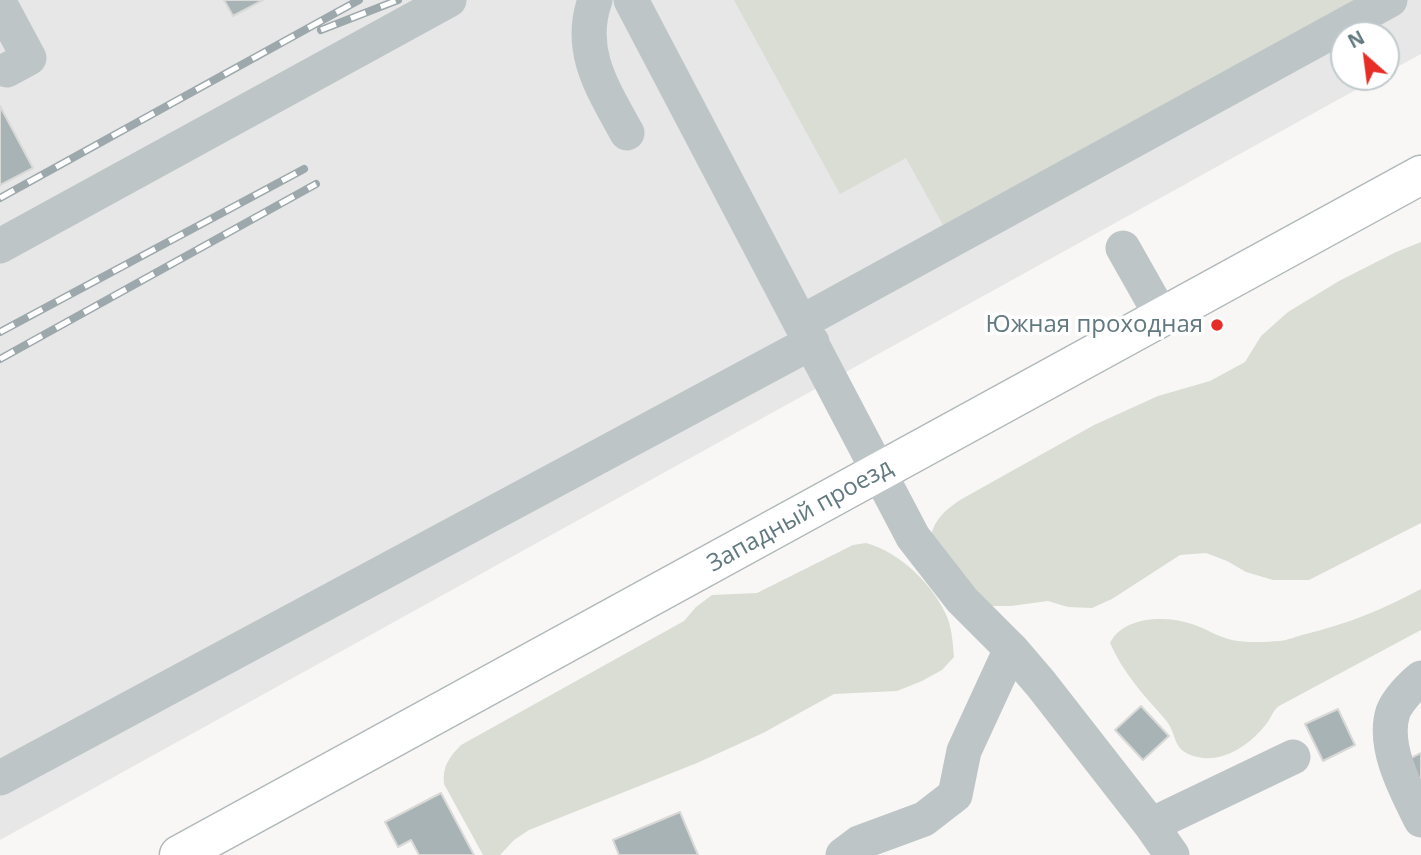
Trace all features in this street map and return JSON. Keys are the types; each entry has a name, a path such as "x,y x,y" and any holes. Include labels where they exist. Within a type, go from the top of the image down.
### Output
{"main road":[{"name":"Западный проезд","path":"179,855 1421,176"}],"lane":[{"path":"0,246 449,0"},
{"path":"595,0 589,27 589,48 601,85 627,133"},
{"path":"631,0 881,471 913,537 962,600 1011,649 1172,855"},
{"path":"0,778 807,332 1390,0"},
{"path":"0,4 29,58 7,70"},
{"path":"1123,248 1162,317"},
{"path":"843,855 859,843 924,819 955,796 964,751 1011,649"},
{"path":"1421,678 1394,710 1391,735 1409,797 1421,820"},
{"path":"1151,825 1293,757"}],"shaded area":[{"path":"0,0 1421,0 1421,54 1400,65 1400,21 1330,21 1330,91 1354,91 0,840"},
{"path":"734,0 1354,0 943,225 906,158 840,194"},
{"path":"1421,242 1421,523 1309,580 1273,580 1246,572 1206,553 1180,555 1112,599 1092,608 1068,607 1048,601 991,606 976,597 930,538 941,516 960,500 1094,425 1158,396 1210,381 1245,362 1261,336 1288,312 1339,281"},
{"path":"866,543 891,554 915,572 942,607 948,619 954,657 942,670 897,691 834,694 763,733 697,763 529,830 514,840 500,855 483,855 444,784 447,763 461,745 684,621 712,595 757,593 853,545"},
{"path":"1421,589 1421,630 1279,706 1269,721 1247,743 1230,753 1212,758 1193,756 1181,749 1167,722 1127,674 1110,643 1125,627 1158,619 1182,621 1237,641 1283,640 1351,621"}],"building":[{"path":"224,0 263,0 233,16"},
{"path":"0,106 33,168 0,185"},
{"path":"1141,706 1169,736 1143,760 1115,730"},
{"path":"1338,709 1355,745 1323,761 1305,724"},
{"path":"1421,753 1421,783 1409,759"},
{"path":"441,793 474,855 419,855 411,840 398,847 385,822"},
{"path":"680,812 698,855 619,855 613,840"}],"railway":[{"path":"0,198 359,0"},
{"path":"321,30 398,0"},
{"path":"0,332 304,169"},
{"path":"0,359 316,184"}],"place":[{"name":"Южная проходная","path":"1217,325"}]}
